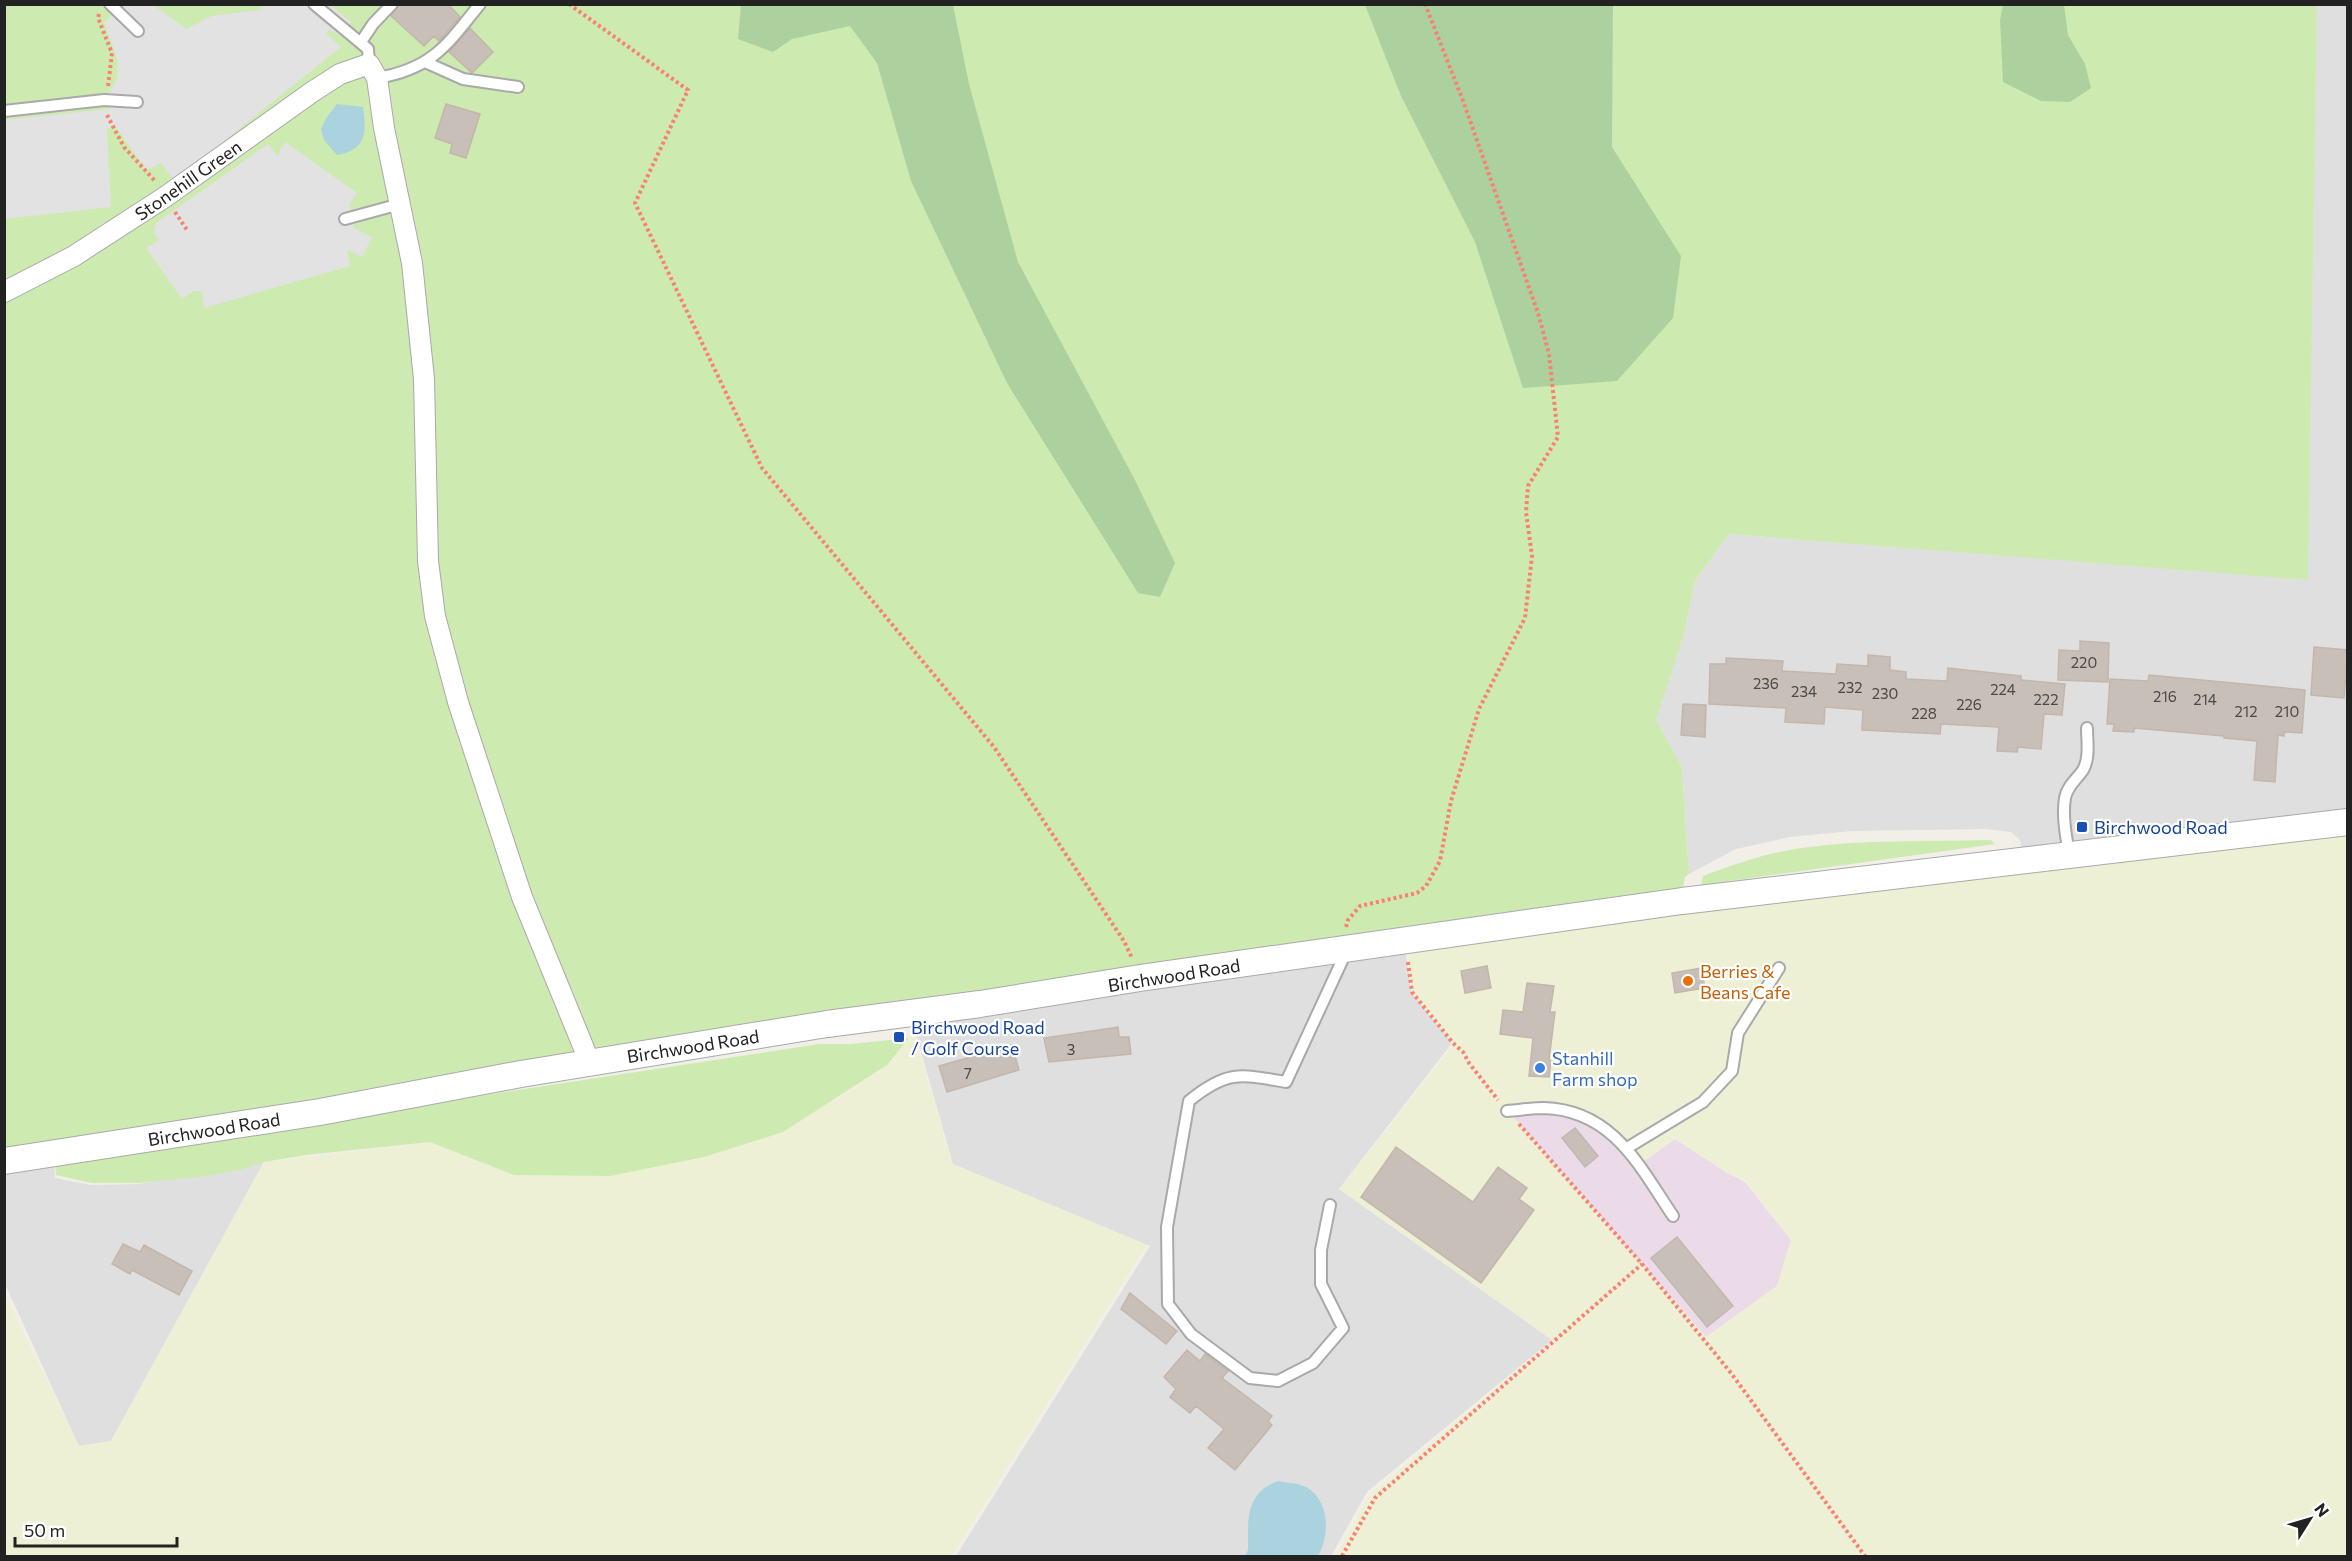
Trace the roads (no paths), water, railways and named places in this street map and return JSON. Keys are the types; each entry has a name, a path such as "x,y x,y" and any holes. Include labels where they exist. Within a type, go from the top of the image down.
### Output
{"street":[{"path":"373,71 412,263 424,379 428,549 435,616 458,702 522,897 590,1063"},
{"name":"Stonehill Green","path":"4,292 74,256 165,197 340,74 373,71"},
{"name":"Birchwood Road","path":"4,1161 320,1112 590,1063 828,1024 1002,1001 1345,943 1405,942 1682,901 2348,822"}],"lane":[{"path":"110,4 138,31"},
{"path":"314,4 368,49 373,71 402,74 425,62 448,45 480,4"},
{"path":"361,42 373,24 392,4"},
{"path":"425,62 463,79 518,87"},
{"path":"4,111 104,100 137,102"},
{"path":"345,219 400,204"},
{"path":"2069,855 2064,822 2065,796 2083,769 2088,753 2087,728"},
{"path":"1330,1205 1321,1250 1321,1284 1343,1328 1313,1363 1287,1377 1278,1381 1250,1378 1191,1334 1168,1304 1167,1227 1188,1101 1210,1084 1242,1075 1286,1082 1345,943"},
{"path":"1627,1148 1703,1101 1732,1071 1738,1033 1779,968"},
{"path":"1508,1111 1546,1108 1581,1115 1607,1130 1627,1148 1673,1216"}],"water":[{"path":"337,104 363,107 365,125 359,144 347,153 337,155 324,140 321,129"},
{"path":"1278,1481 1306,1487 1320,1500 1324,1509 1326,1529 1325,1539 1318,1556 1245,1556 1248,1550 1249,1518 1254,1500 1267,1486"}],"place":[{"name":"Birchwood Road","path":"2082,827"},
{"name":"Berries & Beans Cafe","path":"1688,981"},
{"name":"Birchwood Road / Golf Course","path":"899,1037"},
{"name":"Stanhill Farm shop","path":"1540,1068"}]}
